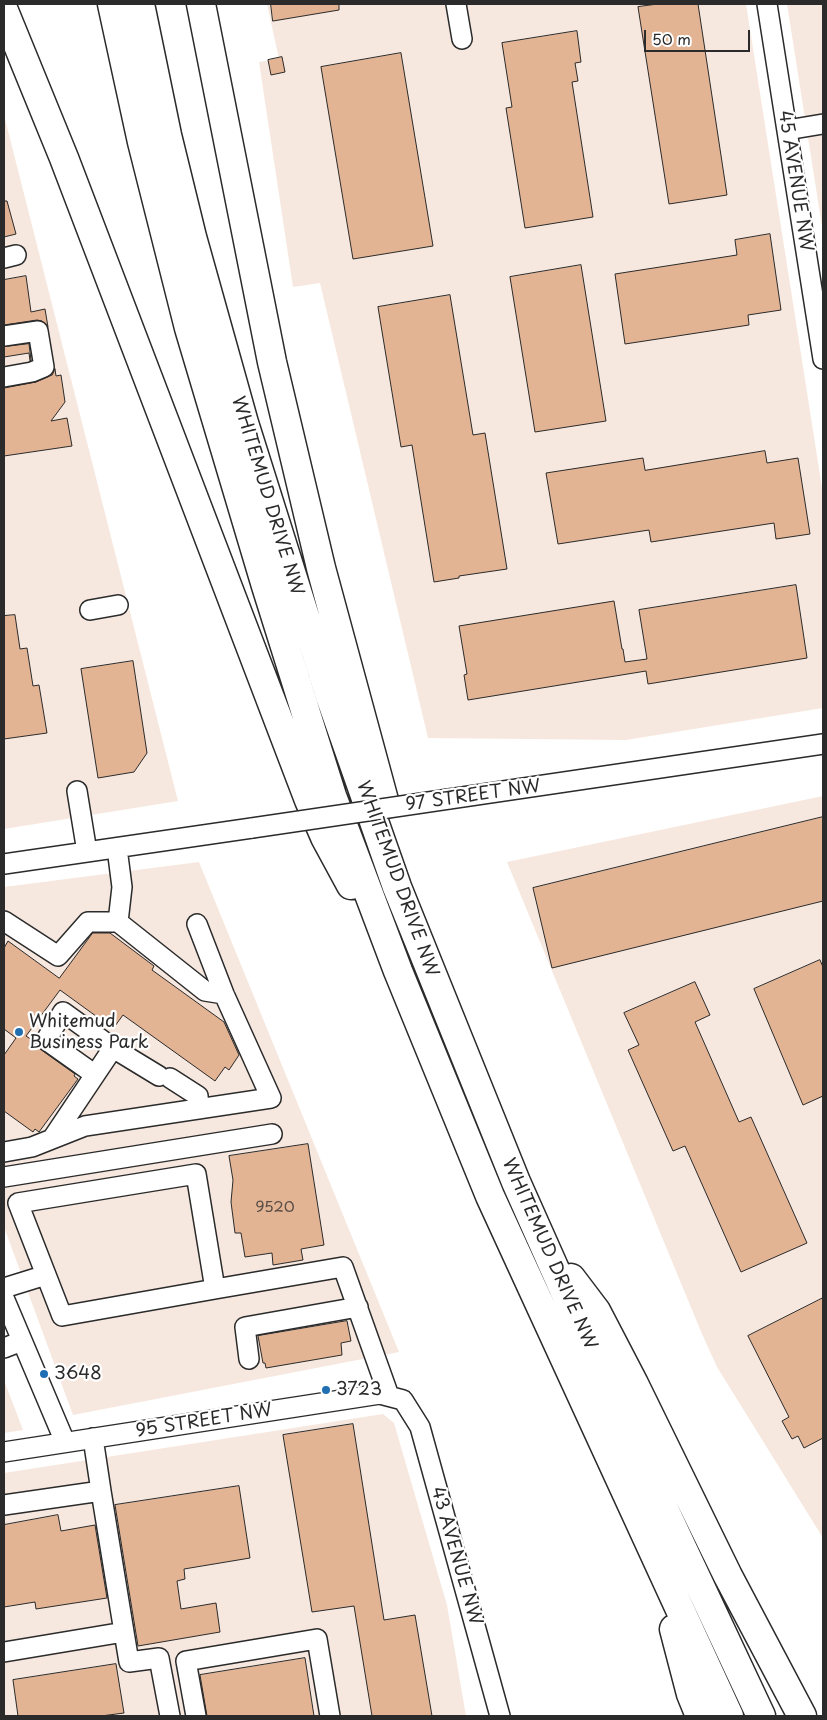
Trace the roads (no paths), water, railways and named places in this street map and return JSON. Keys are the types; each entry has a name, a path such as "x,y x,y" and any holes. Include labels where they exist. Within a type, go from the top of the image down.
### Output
{"highway":[{"path":"21,4 39,77 64,158"},
{"name":"WHITEMUD DRIVE NW","path":"112,4 142,142 189,328 219,433 323,769 398,971 490,1196 729,1716"},
{"name":"WHITEMUD DRIVE NW","path":"140,4 167,135 189,228 244,423 327,687 397,887 541,1240 618,1411 761,1716"},
{"path":"204,10 272,362 321,568 381,786 390,825 397,887"},
{"path":"4,11 64,158 309,800 325,838 398,971"},
{"path":"541,1240 596,1311 728,1576 802,1716"},
{"path":"657,1562 691,1694 700,1716"}],"street":[{"path":"456,4 462,39"},
{"name":"45 AVENUE NW","path":"767,4 787,130 816,268 823,359"},
{"path":"787,130 823,124"},
{"path":"4,336 38,331 44,367 32,372 4,377"},
{"path":"90,610 118,604"},
{"name":"97 STREET NW","path":"4,864 823,744"},
{"path":"77,791 87,852"},
{"path":"117,848 122,887 118,922"},
{"path":"4,921 58,956 88,922 118,922 205,991 224,994"},
{"path":"4,1152 52,1139 85,1126 271,1098 224,994 197,924"},
{"path":"94,1074 46,1040 64,1012 113,1048 198,1096 199,1109"},
{"path":"52,1139 113,1048"},
{"path":"4,1177 272,1134"},
{"path":"4,1136 22,1148"},
{"path":"196,1174 215,1289 62,1316 46,1275 18,1203 196,1174"},
{"name":"43 AVENUE NW","path":"215,1289 343,1267 396,1398 420,1427 500,1716"},
{"path":"4,1288 46,1275"},
{"path":"4,1298 65,1442"},
{"path":"249,1359 245,1327 358,1307"},
{"path":"4,1348 22,1341"},
{"name":"95 STREET NW","path":"4,1452 380,1394 396,1398"},
{"path":"93,1438 129,1662 159,1658 170,1716"},
{"path":"4,1505 102,1491"},
{"path":"4,1652 124,1632"},
{"path":"196,1716 186,1661 317,1638 330,1716"}],"place":[{"name":"Whitemud Business Park","path":"19,1032"},
{"name":"3648","path":"44,1374"},
{"name":"3723","path":"326,1390"}]}
